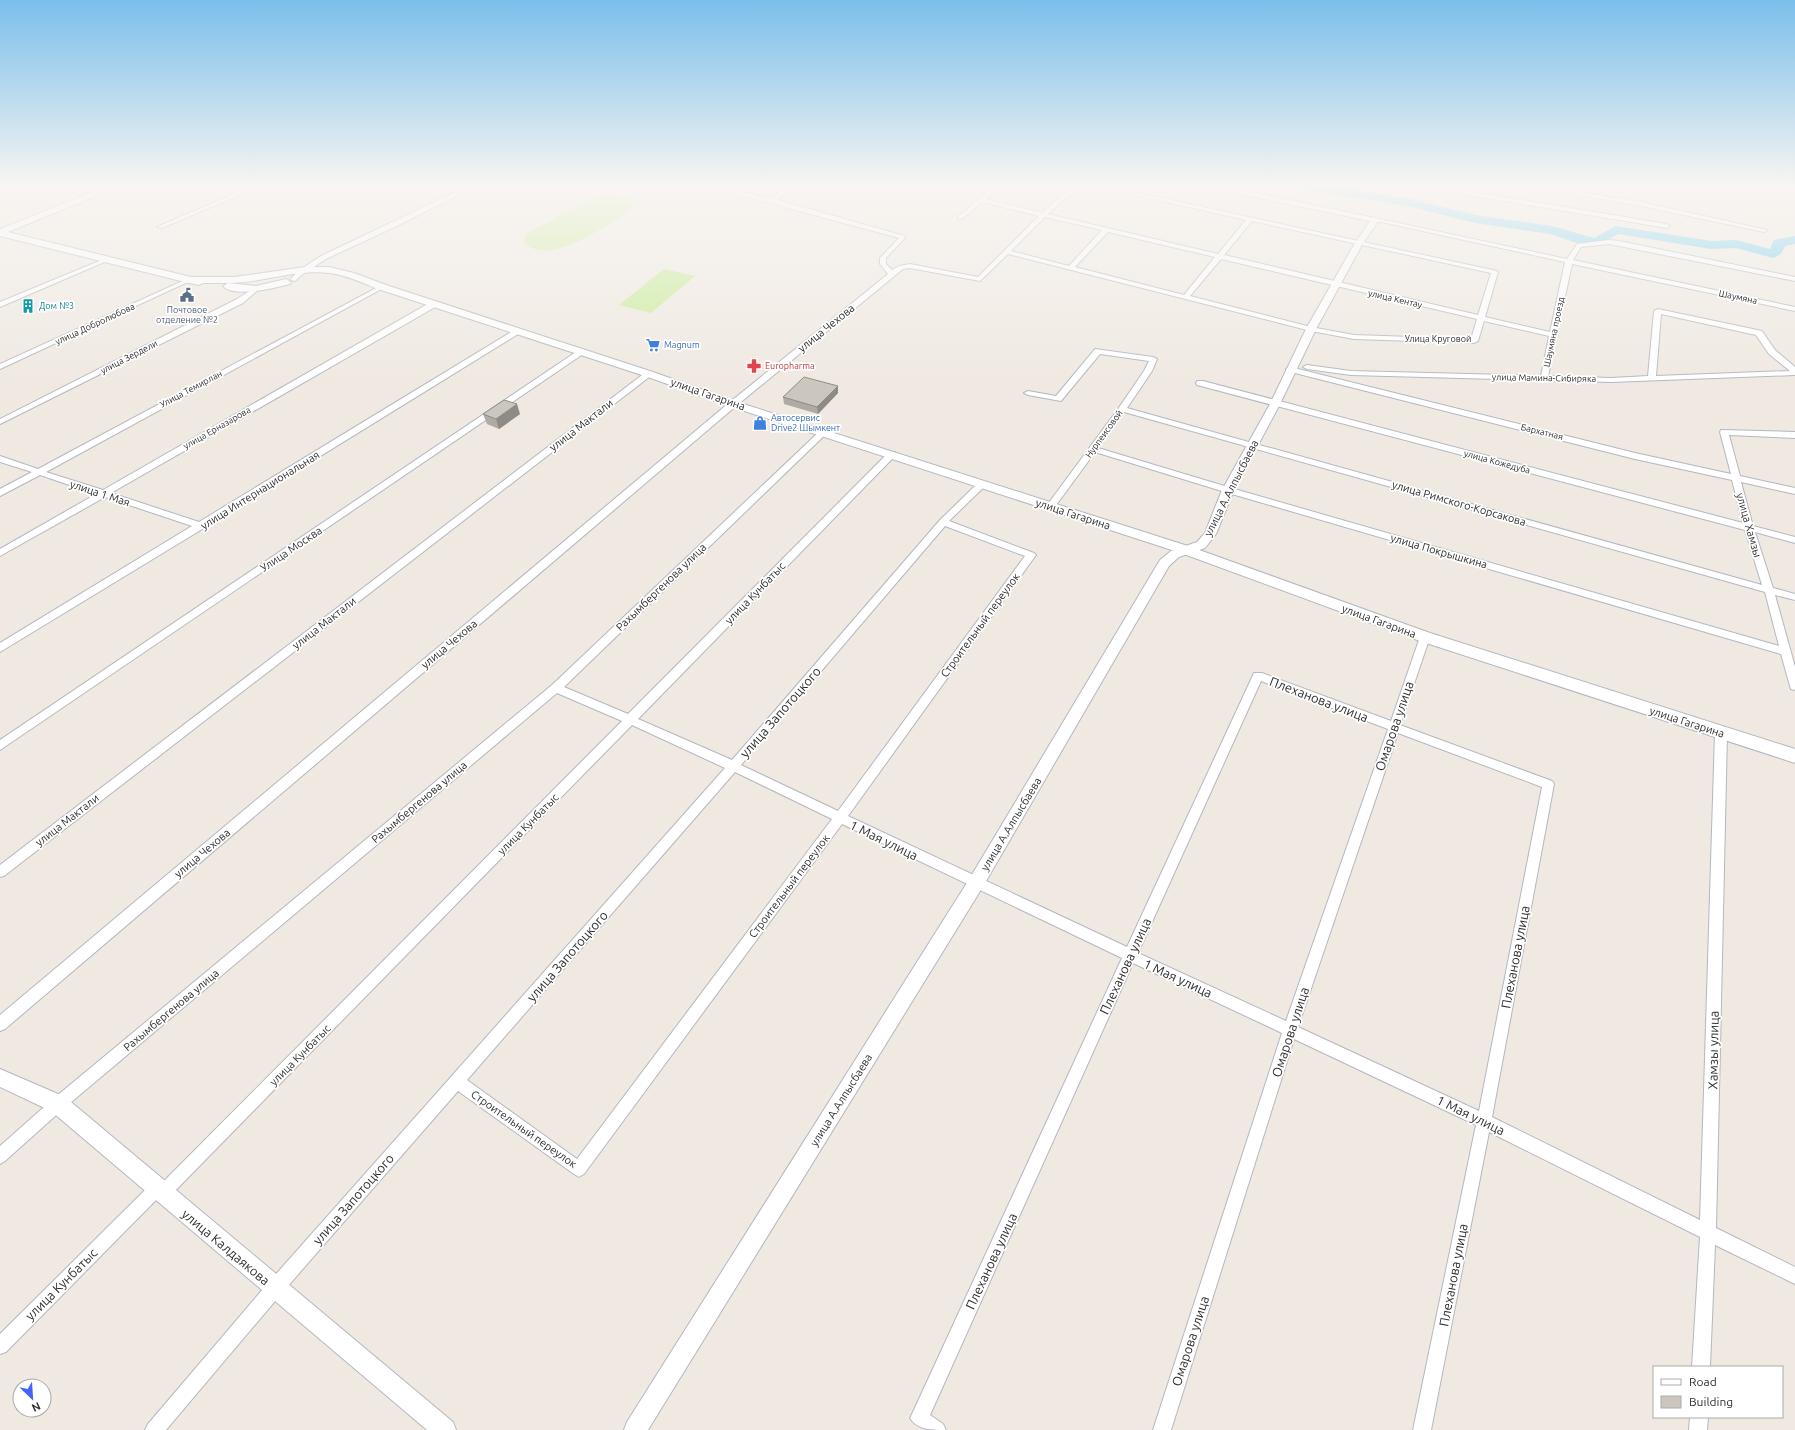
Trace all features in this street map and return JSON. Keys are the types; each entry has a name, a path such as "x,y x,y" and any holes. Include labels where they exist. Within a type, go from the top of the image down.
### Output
{"main road":[{"name":"улица Гагарина","path":"77,253 189,280 231,283 293,280 327,273 350,275"},
{"name":"улица Гагарина","path":"231,283 256,289 275,280 305,270 329,270 350,275 382,287 649,374 733,404 824,432 1186,550 1425,637 1795,756"}],"street":[{"path":"293,280 305,270 336,253"},
{"path":"888,253 883,258 883,264 892,274"},
{"name":"улица Чехова","path":"0,1024 733,404 901,267 918,266 980,279 1006,253"},
{"name":"Улица Круговой","path":"1010,253 1311,330 1354,337 1474,341 1482,319 1495,272 1405,253"},
{"path":"1070,268 1084,253"},
{"name":"улица Кентау","path":"1202,253 1553,335"},
{"path":"1186,297 1223,253"},
{"name":"улица А.Алпысбаева","path":"635,1430 976,883 1164,563 1175,554 1201,545 1210,534 1228,490 1275,404 1311,330 1354,253"},
{"name":"Шаумяна","path":"1530,253 1795,309"},
{"name":"Шаумяна проезд","path":"1544,378 1569,261 1574,253"},
{"name":"Шаумяна проезд","path":"1663,253 1795,279"},
{"path":"0,305 106,260"},
{"name":"улица Добролюбова","path":"0,367 189,280"},
{"name":"Улица Темирлан","path":"0,493 382,287"},
{"name":"улица Зердели","path":"0,422 240,301 256,289"},
{"name":"улица Ерназарова","path":"0,553 434,304"},
{"path":"1652,378 1658,310 1759,333 1772,352 1795,372"},
{"name":"улица Интернациональная","path":"0,648 519,331"},
{"name":"Нурпеисовой","path":"1028,393 1058,399 1098,351 1153,359 1148,371 1122,409 1051,506"},
{"name":"Улица Москва","path":"0,746 582,352"},
{"name":"улица Мамина-Сибиряка","path":"1292,368 1351,373 1611,380 1795,372"},
{"name":"Бархатная","path":"1292,368 1635,456 1795,491"},
{"name":"улица Мактали","path":"0,872 649,374"},
{"name":"улица Кожедуба","path":"1200,383 1795,540"},
{"name":"улица Римского-Корсакова","path":"1122,409 1795,597"},
{"name":"Рахымбергенова улица","path":"0,1156 58,1104 556,688 824,432"},
{"name":"улица Хамзы","path":"1795,435 1724,432 1749,529 1790,658 1795,686"},
{"name":"улица Покрышкина","path":"1094,449 1790,658"},
{"name":"улица Кунбатыс","path":"0,1346 160,1191 630,721 892,454"},
{"name":"улица 1 Мая","path":"0,459 201,526"},
{"name":"улица Запотоцкого","path":"154,1430 275,1288 733,767 943,522 982,484"},
{"name":"Строительный переулок","path":"456,1081 579,1169 840,818 1031,555 943,522"},
{"name":"Омарова улица","path":"1162,1430 1290,1030 1425,637"},
{"name":"Плеханова улица","path":"937,1430 919,1418 1258,676 1394,728 1548,784 1484,1121 1422,1430"},
{"name":"1 Мая улица","path":"556,688 691,746 1130,956 1484,1121 1795,1276"},
{"name":"Хамзы улица","path":"1701,1366 1708,1233 1721,733"},
{"name":"улица Калдаякова","path":"0,1078 58,1104 445,1430"},
{"path":"1698,1430 1699,1418"}],"green space":[{"path":"664,269 695,276 651,313 619,305"}],"building":[{"path":"804,377 838,386 817,407 783,397"},
{"path":"504,400 517,404 496,419 483,414"}],"waterway":[{"path":"1768,253 1773,254 1774,253"}],"place":[{"name":"Почтовое отделение №2","path":"187,295"},
{"name":"Дом №3","path":"28,306"},
{"name":"Magnum","path":"653,345"},
{"name":"Europharma","path":"754,366"},
{"name":"Автосервис Drive2 Шымкент","path":"760,423"}]}
